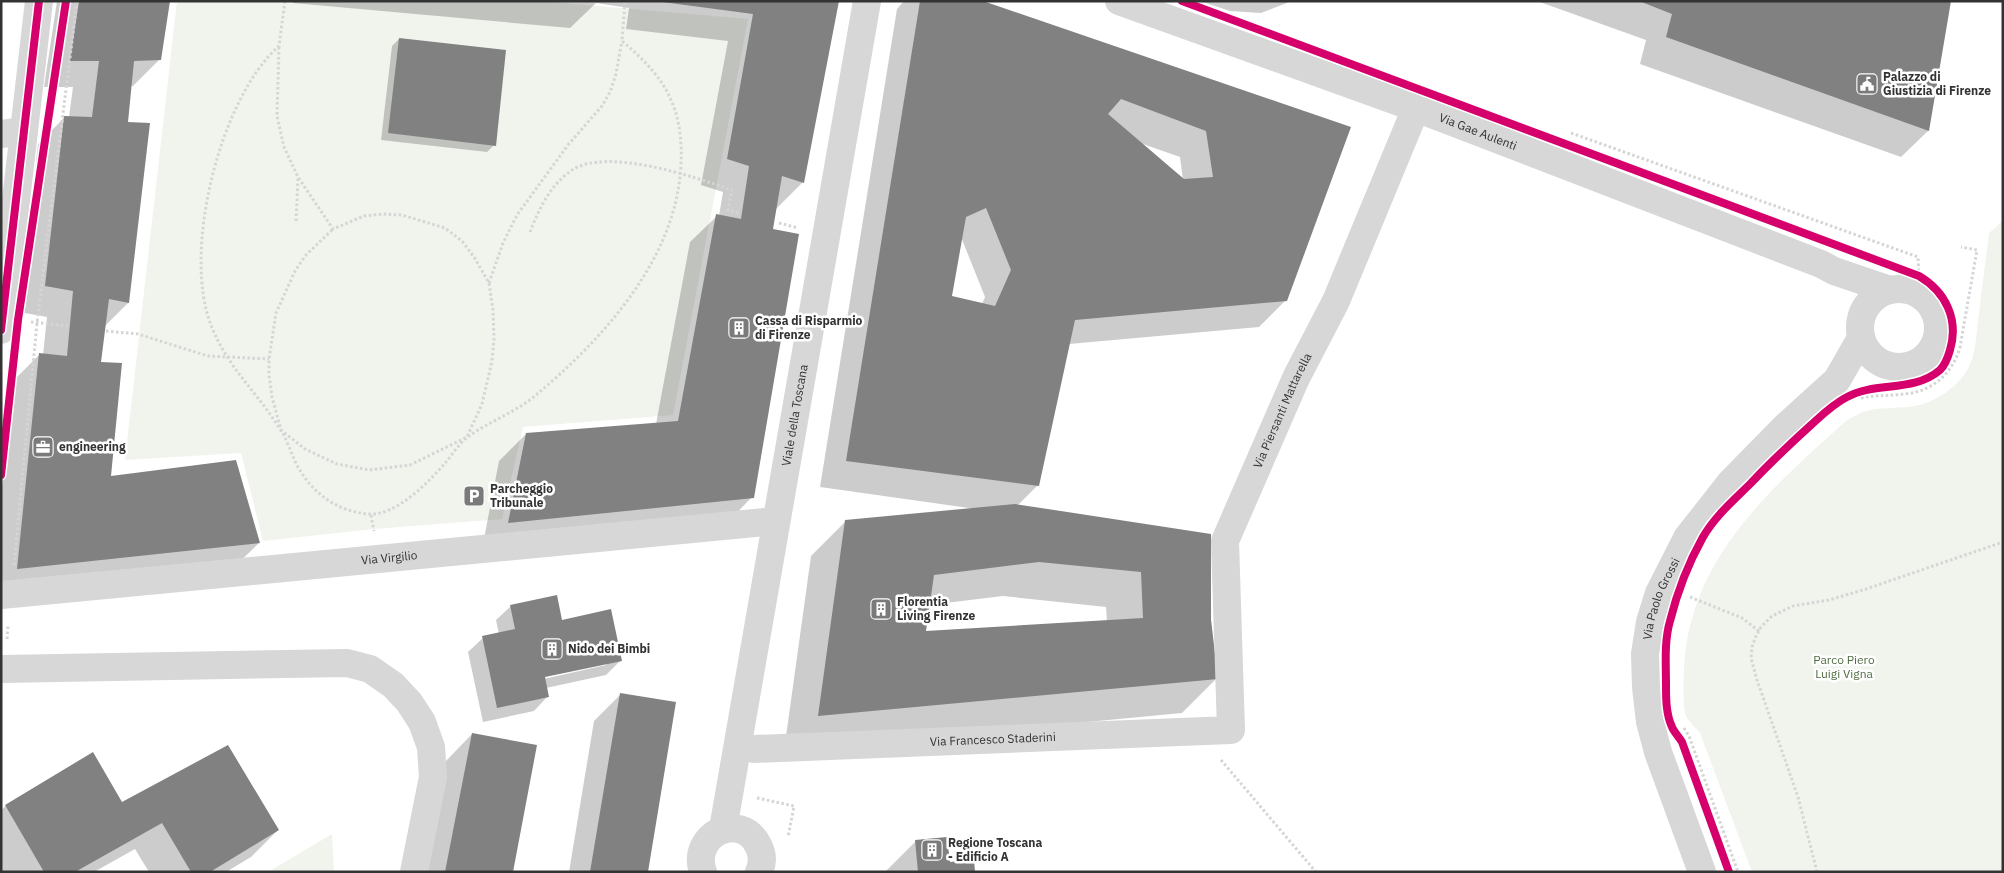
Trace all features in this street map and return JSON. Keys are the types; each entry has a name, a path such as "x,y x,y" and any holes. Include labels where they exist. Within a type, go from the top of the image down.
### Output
{"street":[{"path":"2,313 13,133 39,1"},
{"name":"Viale della Toscana","path":"732,829 776,520 866,1"},
{"name":"Viale della Toscana","path":"732,829 754,749 880,1"},
{"name":"Via Gae Aulenti","path":"1119,1 1416,108 1821,264 1834,271 1900,281"},
{"name":"Via Piersanti Mattarella","path":"1224,730 1225,541 1296,378 1336,301 1416,108"},
{"path":"1834,271 1861,326 1865,348 1871,357 1897,376"},
{"name":"Via Paolo Grossi","path":"1702,872 1658,752 1650,722 1645,654 1650,622 1671,567 1687,538 1708,510 1759,453 1848,392 1897,376 1930,354 1938,334 1938,321 1934,309 1926,299 1915,292 1903,288 1900,281 1868,303 1861,326 1848,392"},
{"name":"Via Virgilio","path":"7,585 776,520"},
{"path":"1,669 347,663 370,669 393,685 409,702 422,722 431,747 434,777 414,872"},
{"name":"Via Francesco Staderini","path":"754,749 1224,730"},
{"path":"703,872 700,860 702,850 714,834 732,829 749,834 756,841 761,850 762,859 759,872"}],"path":[{"path":"7,585 77,1"},
{"path":"285,1 279,46 277,116 284,147 298,177 333,229"},
{"path":"489,284 503,243 516,215 568,145 602,106 610,92 616,74 622,40 625,1"},
{"path":"279,46 267,57 249,84 228,125 209,189 204,218 201,259 203,288 210,323 226,356 281,430 305,449 337,464 369,470 410,465 467,437 533,398 574,361 607,324 629,298 648,266 663,238 672,214 680,174 682,147 678,121 670,98 640,56 622,40"},
{"path":"530,232 539,210 554,186 573,170 592,162 614,161 680,174 732,190 728,210 740,213"},
{"path":"296,221 298,177"},
{"path":"383,214 402,215 445,228 462,242 474,258 489,284 493,310 494,339 492,361 482,404 467,437 430,480 412,496 390,510 371,515 330,504 301,472 281,430 272,398 269,359 276,313 295,271 306,256 333,229 364,216 383,214"},
{"path":"779,223 803,229"},
{"path":"1848,392 1874,395 1920,392 1943,377 1951,367 1960,347 1977,250 1961,247"},
{"path":"1900,281 1925,280"},
{"path":"2,313 37,323 68,326"},
{"path":"106,331 138,334 208,356 269,359"},
{"path":"1927,378 1941,369 1953,340"},
{"path":"1848,392 1877,388 1897,376"},
{"path":"1817,872 1798,796 1757,680 1752,658 1752,646 1759,631 1772,616 1793,606 1829,600 1866,589 2003,542"},
{"path":"1685,603 1690,590"},
{"path":"1688,596 1742,618 1759,631"},
{"path":"1679,722 1689,736 1738,872"},
{"path":"1224,730 1221,762 1316,872"}],"green space":[{"path":"177,1 540,1 748,19 673,415 523,427 502,519 374,529 263,541 241,453 125,460"},
{"name":"Parco Piero Luigi Vigna","path":"2003,221 2003,872 1752,872 1700,733 1686,716 1685,712 1684,667 1690,628 1701,592 1718,559 1739,528 1790,472 1846,421 1864,412 1882,408 1909,407 1926,403 1945,393 1962,378 1970,366 1976,344 1989,233"},
{"path":"332,834 334,872 268,872"}],"building":[{"path":"79,1 170,1 161,60 134,61 128,122 150,123 129,303 109,299 101,362 122,363 111,476 236,460 260,543 17,569 39,353 67,356 73,291 45,286 64,116 92,117 99,61 70,61"},
{"name":"Cassa di Risparmio di Firenze","path":"655,1 839,1 804,183 782,176 773,229 799,234 754,498 508,523 526,433 678,421 716,214 741,219 749,166 727,159 753,14"},
{"path":"920,1 983,1 1351,127 1287,301 1075,320 1039,486 846,461","holes":["1121,99 1206,131 1213,177 1184,179 1108,114","986,208 1011,270 995,306 952,296 966,217"]},
{"name":"Palazzo di Giustizia di Firenze","path":"1639,1 1951,1 1929,131 1666,37 1672,14"},
{"path":"399,38 506,50 496,146 388,133"},
{"name":"Florentia Living Firenze","path":"1015,504 1211,534 1211,620 1218,679 818,716 845,520","holes":["1039,562 1141,572 1143,618 926,631 934,575"]},
{"name":"Nido dei Bimbi","path":"557,595 562,620 611,609 622,661 545,677 549,697 497,708 482,636 515,629 510,605"},
{"path":"620,693 676,702 648,872 590,872"},
{"path":"472,733 537,745 513,872 445,872"},
{"path":"228,745 279,830 210,872 191,872 162,823 75,872 44,872 5,805 93,752 122,802"},
{"name":"Regione Toscana - Edificio A","path":"947,837 950,862 974,859 975,872 918,872 915,840"}],"cycle path":[{"path":"1,330 39,1"},
{"path":"1,475 18,320 66,1"},
{"path":"1182,1 1919,276 1936,290 1943,299 1948,308 1953,328 1950,350 1940,370 1918,382 1858,392 1828,410 1795,439 1725,508 1703,537 1688,567 1668,629 1666,661 1667,712 1673,729 1682,742 1729,872"}],"place":[{"name":"Palazzo di Giustizia di Firenze","path":"1867,84"},
{"name":"Cassa di Risparmio di Firenze","path":"739,328"},
{"name":"engineering","path":"43,447"},
{"name":"Parcheggio Tribunale","path":"474,496"},
{"name":"Florentia Living Firenze","path":"881,609"},
{"name":"Nido dei Bimbi","path":"552,649"},
{"name":"Regione Toscana - Edificio A","path":"932,850"}]}
